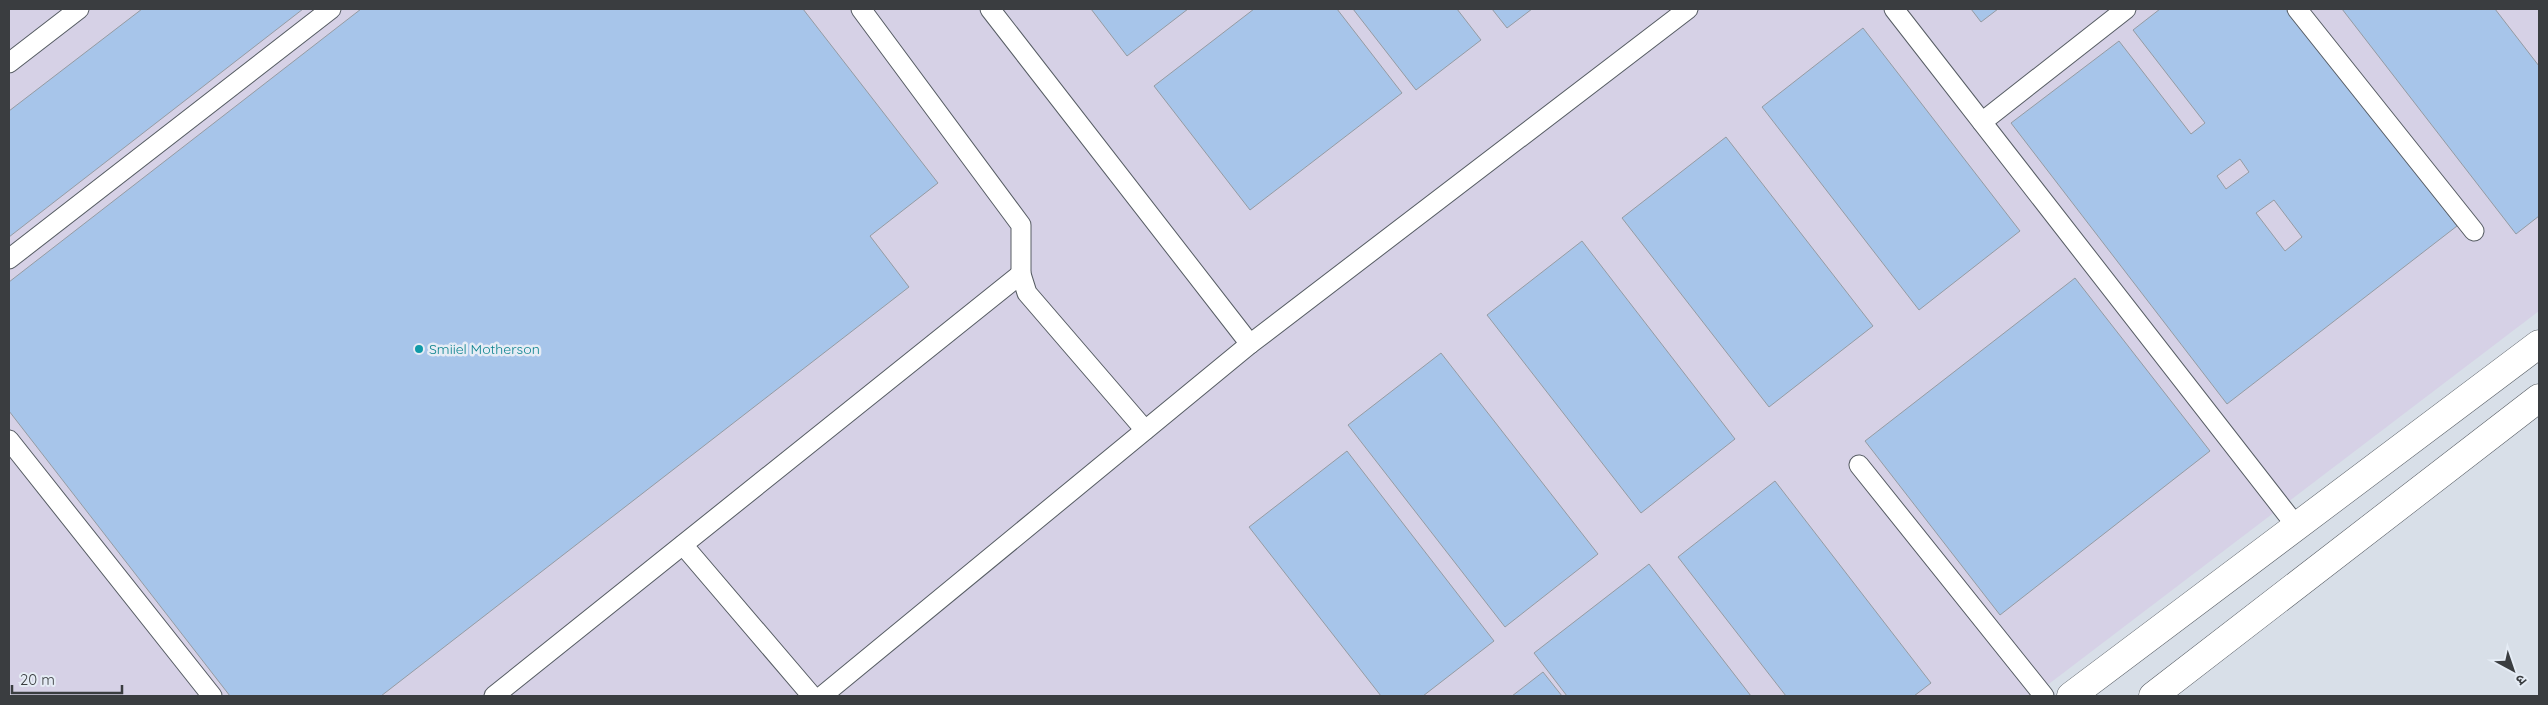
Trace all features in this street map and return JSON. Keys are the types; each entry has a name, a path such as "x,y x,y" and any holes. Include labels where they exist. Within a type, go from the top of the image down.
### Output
{"street":[{"path":"2071,696 2539,344"},
{"path":"2153,696 2539,398"}],"lane":[{"path":"9,63 79,9"},
{"path":"9,259 331,9"},
{"path":"861,9 1021,225 1022,274 1028,293 1145,430"},
{"path":"990,9 1250,344"},
{"path":"822,696 1250,344 1668,15 1688,9"},
{"path":"1894,9 2297,527"},
{"path":"1982,122 2126,9"},
{"path":"2297,9 2474,230"},
{"path":"494,696 1022,274"},
{"path":"9,440 212,696"},
{"path":"1859,465 2044,696"},
{"path":"683,545 812,696"}],"shaded area":[{"path":"9,9 2539,9 2539,311 2033,696 9,696"}],"building":[{"path":"142,9 303,9 9,237 9,111"},
{"name":"Smiiel Motherson","path":"361,9 803,9 938,183 870,236 909,287 381,696 230,696 9,411 9,282"},
{"path":"1091,9 1188,9 1127,56"},
{"path":"1254,9 1337,9 1402,93 1250,210 1154,86"},
{"path":"1353,9 1457,9 1481,40 1416,90"},
{"path":"1492,9 1532,9 1507,28"},
{"path":"1971,9 1998,9 1981,22"},
{"path":"2160,9 2290,9 2457,226 2227,404 2011,123 2119,41 2191,134 2205,123 2133,30","holes":["2240,159 2249,172 2226,189 2217,176","2274,200 2302,237 2285,251 2256,213"]},
{"path":"2342,9 2495,9 2539,66 2539,216 2516,234"},
{"path":"1863,28 2020,231 1919,310 1762,107"},
{"path":"1726,137 1873,326 1769,407 1622,218"},
{"path":"1582,241 1735,439 1641,513 1487,315"},
{"path":"2075,278 2210,451 2000,615 1865,441"},
{"path":"1441,353 1598,554 1505,627 1348,425"},
{"path":"1347,451 1494,641 1423,696 1381,696 1249,527"},
{"path":"1775,481 1931,683 1914,696 1786,696 1678,557"},
{"path":"1649,564 1751,696 1567,696 1534,653"},
{"path":"1543,672 1562,696 1512,696"}],"place":[{"name":"Smiiel Motherson","path":"419,349"}]}
